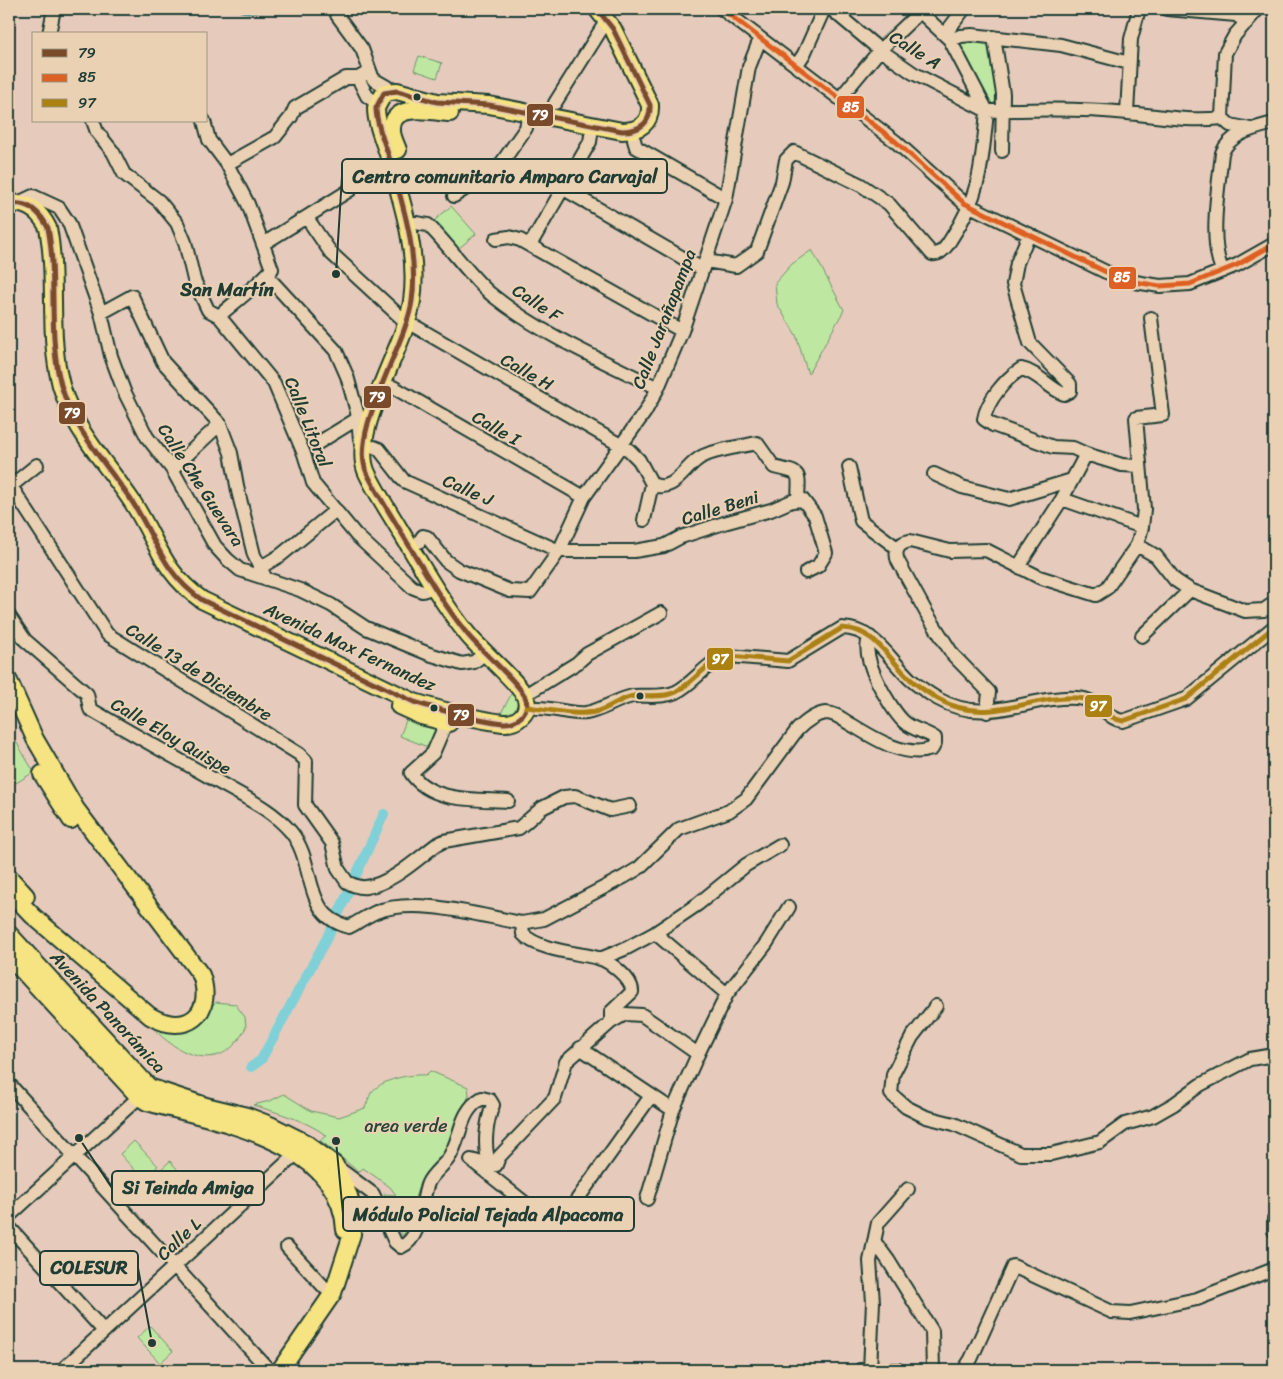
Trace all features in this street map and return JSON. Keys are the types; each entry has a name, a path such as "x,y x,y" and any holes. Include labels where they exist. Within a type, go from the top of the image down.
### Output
{"main road":[{"path":"411,224 376,114 377,103 380,97 390,91 404,92 437,102 489,105 528,117 633,136 647,121 650,105 607,13"},
{"path":"369,445 393,387 412,325 414,277 411,224 392,131 397,116 412,110 528,117"},
{"name":"Avenida Max Fernandez","path":"11,206 30,220 39,234 51,352 52,390 63,421 115,487 159,574 182,593 198,610 421,716 448,717 499,734 515,734 528,725 531,708"},
{"path":"412,325 378,396 369,445 375,466 415,544 439,584 454,617 533,690 531,708"},
{"path":"488,650 523,693 531,708"},
{"path":"9,681 52,782"},
{"path":"9,710 52,782 118,884 165,934 195,984 196,998 194,1003 182,1014 168,1013 157,1007 9,891"},
{"path":"9,877 24,901"},
{"name":"Avenida Panorámica","path":"9,934 144,1092"},
{"name":"Avenida Panorámica","path":"9,956 144,1092 247,1116 301,1148 344,1182 353,1214 352,1234 333,1293 280,1370"}],"street":[{"path":"49,32 54,9"},
{"path":"722,9 840,98 916,159 971,207 1106,272 1135,282 1160,286 1190,284 1223,271 1274,244"},
{"path":"796,66 804,54 824,9"},
{"name":"Calle A","path":"832,9 880,50 914,73 987,111"},
{"path":"947,37 964,9"},
{"path":"1127,113 1131,40 1137,9"},
{"path":"1167,9 1236,15 1247,22"},
{"path":"1222,118 1225,53 1235,35 1258,9"},
{"path":"564,189 704,265 736,266 757,251 782,182 786,160 794,152 861,185 889,204 932,254 940,253 971,207 981,172 987,111 947,37 920,10 880,50 840,98"},
{"path":"556,103 607,13"},
{"path":"338,15 362,49 368,61 364,75 367,96 377,103"},
{"path":"947,37 994,37 1062,45 1129,63"},
{"path":"994,37 1003,94 1002,151"},
{"name":"Calle Jarañapampa","path":"415,544 422,536 427,537 450,565 510,591 530,592 559,551 584,497 621,446 658,388 682,331 726,199 749,67 760,39"},
{"path":"227,164 275,138 295,108 346,78 364,75 387,87 390,91"},
{"path":"987,111 1127,113 1169,119 1203,120 1222,118 1230,125 1250,129"},
{"path":"454,196 498,168 526,128 528,117"},
{"name":"Calle Litoral","path":"93,122 97,132 114,152 124,174 159,201 177,223 186,242 194,280 208,310 219,316 269,374 304,454 313,483 356,535 412,587 422,591 439,584"},
{"path":"204,122 209,140 227,164 248,204 272,268 266,276 219,316"},
{"path":"1223,271 1217,255 1216,232 1222,153 1228,142 1250,129 1274,123"},
{"path":"530,245 590,142 592,130"},
{"path":"633,136 636,147 726,199"},
{"path":"263,244 350,190"},
{"name":"Calle Che Guevara","path":"11,206 33,196 50,202 64,216 69,224 100,313 111,356 124,391 147,437 172,469 215,546 240,570 300,590 331,605 366,628 445,660 467,664 488,650"},
{"name":"Calle H","path":"307,218 331,253 412,325 621,446 639,460 652,484"},
{"name":"Calle F","path":"411,224 428,225 490,294 530,322 567,344 658,388"},
{"path":"1030,234 1017,263 1012,284 1030,343 1070,384 1070,391 1064,394 1057,392 1035,374 1021,370 1011,375 986,409 984,419 993,426 1053,448 1073,448 1086,454 1132,467 1140,466"},
{"path":"496,239 508,237 530,245 666,324 682,331"},
{"path":"266,276 336,351 347,376 357,412 360,439 369,445"},
{"path":"100,313 132,296 163,362 220,424 231,453 238,491 254,555 266,579"},
{"path":"987,712 989,692 953,655 926,614 898,561 896,555 897,548 904,542 910,541 959,552 980,549 1039,578 1096,595 1108,588 1137,545 1142,527 1144,509 1136,418 1163,414 1151,318"},
{"name":"Calle I","path":"393,387 584,497"},
{"path":"318,443 357,419"},
{"path":"172,469 220,424"},
{"path":"644,520 652,484 665,487 676,481 701,456 756,442 774,467 793,470 797,473 799,480 798,500 806,502 815,516 826,553 818,566 806,572"},
{"name":"Calle J","path":"369,445 379,449 404,481 559,551"},
{"path":"1018,567 1062,499 1086,454"},
{"path":"10,484 37,465"},
{"path":"850,467 861,521 897,548"},
{"path":"934,474 962,487 1009,499 1072,480"},
{"name":"Calle 13 de Diciembre","path":"10,484 107,634 299,754 306,761 305,804 332,843 338,869 352,884 365,887 393,876 444,841 519,828 542,808 564,797 575,796 610,810 630,806"},
{"path":"1062,499 1142,527"},
{"name":"Calle Beni","path":"559,551 634,551 664,546 690,534 798,500"},
{"path":"261,567 281,555 336,510"},
{"path":"1137,545 1156,556 1175,580 1190,590 1246,611 1264,610 1274,603"},
{"path":"1142,636 1190,590"},
{"path":"533,690 577,663 587,654 661,613"},
{"name":"Calle Eloy Quispe","path":"9,616 26,640 87,694 90,709 267,811 292,833 299,845 315,899 325,916 336,923 349,927 376,912 393,907 412,906 435,907 522,923"},
{"path":"531,708 583,713 599,710 632,696 668,694 684,686 712,662 729,656 778,662 788,661 842,628 862,632 870,637 924,690 953,705 987,712 1075,698 1095,702 1118,720 1129,720 1186,699 1274,627"},
{"path":"611,1022 611,1012 632,992 632,985 626,977 600,958 573,954 533,941 523,934 522,923 544,919 624,877 638,868 680,830 729,811 746,799 801,726 821,714 835,715 871,736 902,750 922,752 932,749 935,744 935,738 904,722 889,703 867,652 867,643 870,637"},
{"path":"448,717 433,752 412,773 418,784 448,797 508,801"},
{"path":"600,958 627,948 655,933 698,904 746,865 780,845"},
{"path":"647,1199 673,1110 727,994 766,944 789,907"},
{"path":"655,933 727,994"},
{"path":"936,1006 912,1037 892,1074 891,1094 906,1107 926,1116 954,1124 1021,1154 1051,1154 1100,1142 1126,1124 1154,1116 1200,1085 1250,1059 1274,1055"},
{"path":"539,1214 471,1160 496,1165 499,1157 555,1098 566,1062 611,1022 625,1014 642,1015 698,1054"},
{"path":"580,1048 673,1110"},
{"path":"9,1084 269,1370"},
{"path":"9,1216 144,1092"},
{"path":"574,1204 651,1096"},
{"path":"330,1171 373,1194 395,1242 401,1247 407,1244 414,1236 428,1181 448,1159 472,1104 482,1098 490,1100 493,1105 487,1120 485,1150 490,1165"},
{"name":"Calle L","path":"62,1370 301,1148"},
{"path":"870,1370 873,1302 870,1262 874,1241 878,1223 908,1189"},
{"path":"1274,1219 1274,1231"},
{"path":"9,1226 104,1331"},
{"path":"874,1241 932,1331 933,1370"},
{"path":"287,1247 325,1288 333,1293"},
{"path":"964,1370 1013,1266 1112,1312 1130,1313 1197,1299 1274,1270"},
{"path":"860,1370 898,1370"}],"green space":[{"path":"960,40 989,41 999,96 997,101 992,104 956,42"},
{"path":"419,56 442,63 437,78 414,70"},
{"path":"451,206 476,234 458,249 434,221"},
{"path":"812,250 844,310 808,374 796,335 777,304 775,283 792,264"},
{"path":"512,693 517,698 516,711 509,717 500,715"},
{"path":"407,718 438,730 430,748 400,736"},
{"path":"9,730 34,772 16,783 9,772"},
{"path":"216,1002 235,1004 245,1017 246,1027 236,1042 225,1052 213,1056 187,1053 174,1046 150,1025 205,1013"},
{"name":"area verde","path":"430,1071 468,1087 469,1095 447,1147 420,1182 403,1237 384,1194 396,1195 390,1187 363,1168 359,1172 320,1140 327,1136 319,1130 292,1118 253,1105 270,1101 284,1094 311,1111 339,1117 365,1108 371,1093 382,1084 396,1078 426,1075"},
{"path":"134,1141 158,1166 143,1179 120,1154"},
{"path":"170,1161 183,1176 157,1199 144,1185"},
{"path":"150,1326 173,1351 160,1363 137,1338"}],"waterway":[{"path":"124,12 129,9"},
{"path":"236,9 247,12 280,12 289,9"},
{"path":"251,1067 261,1060 330,932 384,814"}],"transit line":[{"name":"79","path":"9,204 22,204 33,209 48,228 51,246 55,354 63,391 70,408 88,441 142,517 162,556 178,579 202,600 414,702 447,712 481,719 503,723 513,722 521,717 526,709 527,704 523,693 509,676 473,641 450,610 379,496 367,473 363,456 365,436 371,413 408,320 414,283 408,228 379,126 376,108 384,93 397,91 437,102 489,105 622,131 639,128 649,117 650,105 613,29 597,9"},
{"name":"85","path":"722,9 895,141 964,203 1106,272 1135,282 1160,286 1190,284 1237,265 1274,244"},
{"name":"97","path":"526,707 572,713 590,713 599,711 629,697 671,694 683,688 707,667 721,659 729,656 788,661 842,628 863,633 872,639 913,682 938,699 956,707 991,710 1059,698 1077,698 1092,702 1112,717 1123,721 1186,699 1274,627"}],"place":[{"name":"Centro comunitario Amparo Carvajal","path":"336,274"},
{"name":"Si Teinda Amiga","path":"79,1138"},
{"name":"Módulo Policial Tejada Alpacoma","path":"336,1141"},
{"name":"COLESUR","path":"152,1343"}],"district":[{"name":"San Martín","path":"227,289"}]}
